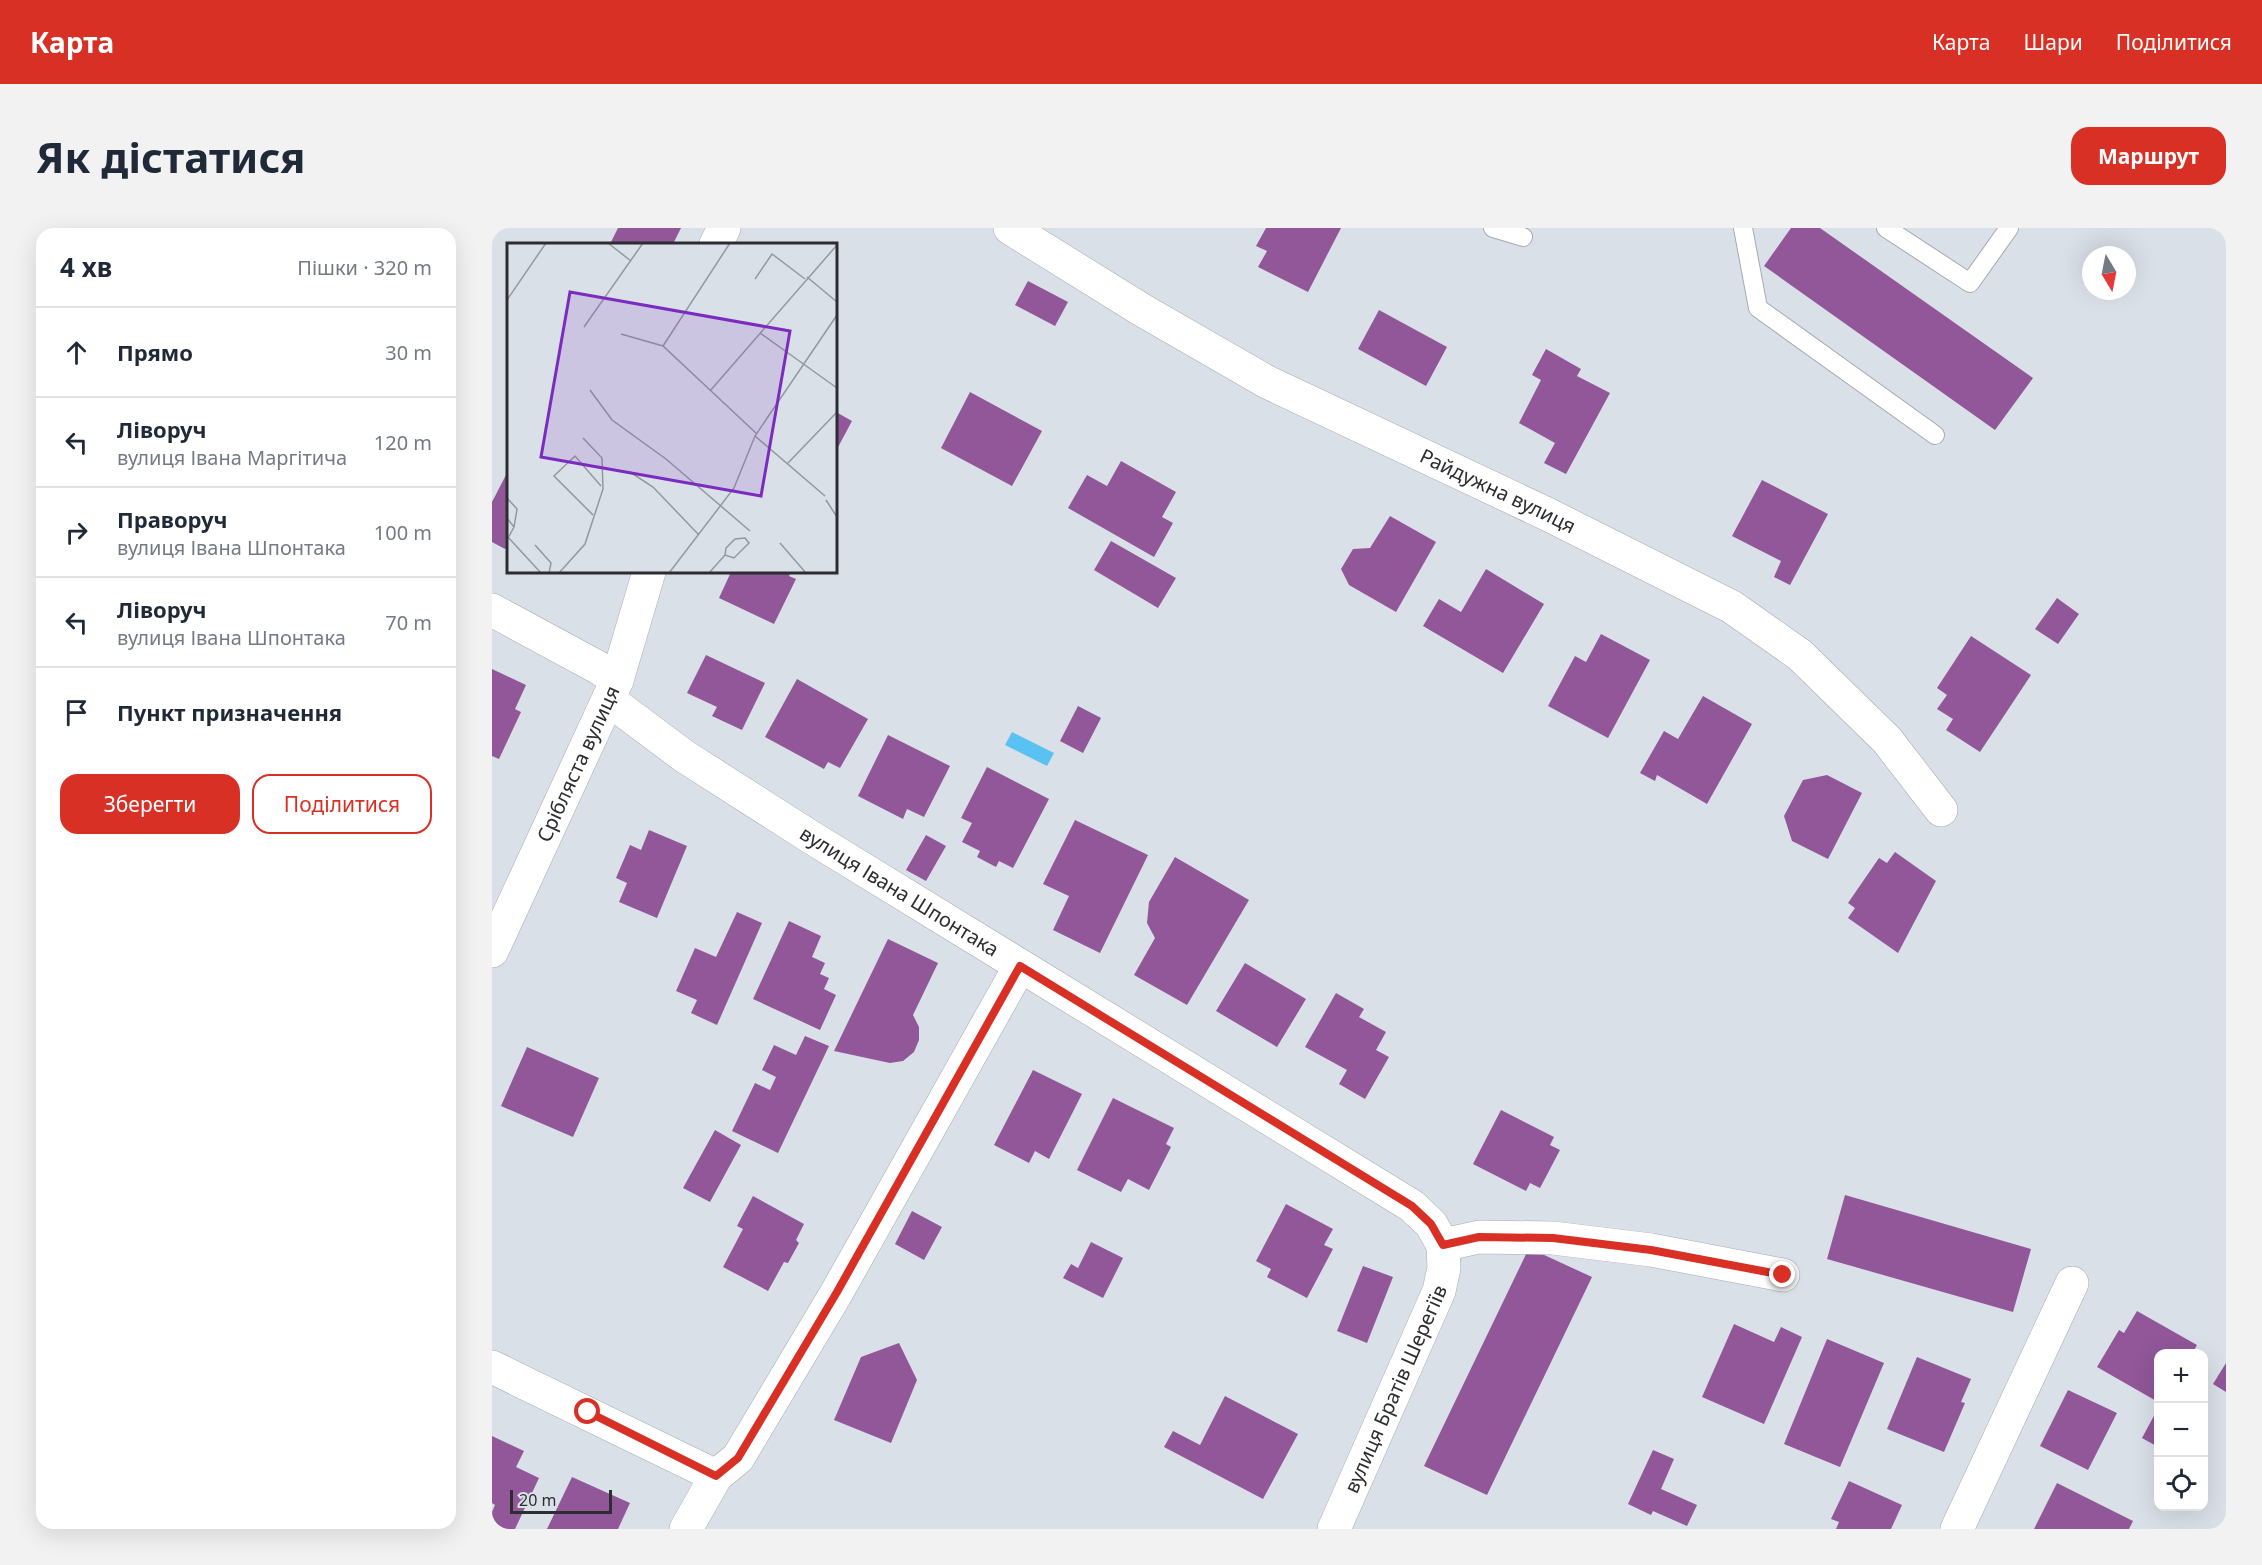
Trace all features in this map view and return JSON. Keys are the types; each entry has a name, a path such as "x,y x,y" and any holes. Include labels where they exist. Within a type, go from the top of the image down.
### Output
{"street":[{"path":"716,243 724,228"},
{"name":"Райдужна вулиця","path":"1010,228 1142,310 1267,382 1547,513 1732,607 1800,655 1887,740 1941,810"},
{"name":"Срібляста вулиця","path":"492,951 613,690 649,573"},
{"name":"вулиця Івана Шпонтака","path":"492,610 599,668 613,690 645,724 684,756 1020,966 1412,1206 1431,1224 1443,1245"},
{"path":"686,1529 716,1476 738,1458 837,1292 1020,966"},
{"path":"1443,1245 1479,1237 1553,1238 1651,1250 1783,1275"},
{"name":"вулиця Братів Шерегіїв","path":"1334,1529 1439,1291 1444,1268 1443,1245"},
{"path":"1957,1529 2072,1283"},
{"path":"492,1367 716,1476"}],"lane":[{"path":"1493,228 1523,237"},
{"path":"1743,228 1758,309 1935,435"},
{"path":"1886,228 1970,283 2009,228"}],"water":[{"path":"1012,732 1054,753 1047,766 1005,745"}],"building":[{"path":"618,228 681,228 674,243 610,243"},
{"path":"1266,228 1341,228 1308,292 1258,267 1267,251 1256,246"},
{"path":"1791,228 1820,228 2033,378 1995,430 1764,266"},
{"path":"1028,281 1068,302 1055,326 1015,305"},
{"path":"1379,310 1447,347 1426,386 1358,349"},
{"path":"1546,349 1581,369 1577,376 1610,393 1566,474 1544,463 1555,443 1519,423 1541,380 1532,375"},
{"path":"970,392 1042,431 1012,486 941,448"},
{"path":"837,413 852,421 837,449"},
{"path":"1121,461 1176,492 1162,517 1173,523 1154,557 1068,508 1087,475 1107,486"},
{"path":"507,473 507,546 505,549 492,542 492,502"},
{"path":"1762,480 1828,514 1790,585 1774,577 1781,561 1732,536"},
{"path":"1390,516 1436,542 1396,612 1349,585 1341,569 1353,549 1370,548"},
{"path":"1111,541 1176,578 1158,608 1094,570"},
{"path":"1486,569 1544,604 1503,673 1423,626 1439,599 1461,612"},
{"path":"731,573 790,573 789,576 796,579 774,624 719,598"},
{"path":"2057,598 2079,614 2058,644 2035,629"},
{"path":"1601,634 1650,660 1608,738 1548,706 1575,656 1586,662"},
{"path":"1971,636 2031,675 1980,752 1946,730 1953,719 1937,709 1947,695 1937,688"},
{"path":"706,655 765,683 742,730 712,716 717,707 687,693"},
{"path":"492,669 526,685 515,709 521,712 499,759 492,756"},
{"path":"797,679 868,719 840,768 828,762 824,769 765,737"},
{"path":"1703,696 1752,724 1707,804 1657,775 1655,781 1640,773 1664,731 1678,739"},
{"path":"1078,706 1101,718 1083,753 1060,741"},
{"path":"888,735 950,766 924,817 907,809 903,819 858,796"},
{"path":"987,767 1049,799 1013,868 999,861 996,867 977,857 980,851 962,842 972,823 961,818"},
{"path":"1827,775 1862,793 1828,859 1792,841 1784,816 1803,780"},
{"path":"1075,820 1148,855 1100,953 1053,930 1069,896 1043,884"},
{"path":"649,830 687,846 657,918 619,902 627,883 616,878 630,845 641,850"},
{"path":"926,835 946,846 926,881 906,870"},
{"path":"1895,852 1936,881 1898,953 1848,918 1855,908 1848,903 1879,858 1887,863"},
{"path":"1175,857 1249,900 1187,1005 1134,975 1155,938 1147,923 1149,902"},
{"path":"737,912 762,923 717,1025 691,1013 697,1000 676,991 695,948 716,957"},
{"path":"789,921 821,936 812,957 825,963 820,974 829,978 824,989 836,995 820,1030 753,999"},
{"path":"888,939 938,963 913,1015 919,1027 919,1040 914,1052 903,1061 890,1063 834,1051"},
{"path":"1245,963 1306,999 1277,1047 1216,1011"},
{"path":"1336,993 1364,1009 1359,1017 1386,1032 1376,1050 1389,1057 1365,1099 1339,1084 1347,1070 1305,1047"},
{"path":"805,1036 829,1046 778,1153 732,1131 755,1083 770,1090 776,1077 762,1070 774,1045 796,1055"},
{"path":"527,1047 599,1078 573,1137 501,1106"},
{"path":"1033,1070 1082,1094 1049,1159 1035,1151 1029,1163 994,1145"},
{"path":"1113,1098 1174,1128 1166,1144 1171,1147 1149,1190 1128,1179 1121,1192 1077,1170"},
{"path":"1501,1110 1554,1137 1550,1145 1560,1150 1540,1188 1530,1183 1526,1191 1473,1164"},
{"path":"715,1130 741,1145 710,1202 683,1188"},
{"path":"1845,1195 2031,1249 2013,1312 1827,1259"},
{"path":"753,1196 804,1224 796,1240 799,1243 788,1263 784,1262 768,1291 723,1267 743,1229 737,1226"},
{"path":"1286,1204 1333,1229 1324,1245 1333,1249 1307,1298 1267,1277 1271,1269 1256,1261"},
{"path":"912,1211 942,1227 924,1260 895,1244"},
{"path":"1091,1242 1123,1258 1103,1298 1063,1278 1071,1264 1078,1268"},
{"path":"1529,1248 1592,1277 1487,1495 1424,1466"},
{"path":"1363,1266 1393,1277 1367,1343 1337,1331"},
{"path":"2137,1311 2197,1345 2195,1349 2154,1349 2154,1400 2097,1367 2119,1330 2124,1333"},
{"path":"1734,1324 1774,1342 1781,1327 1802,1337 1764,1424 1702,1397"},
{"path":"1827,1339 1884,1363 1840,1467 1784,1444"},
{"path":"899,1343 917,1380 891,1443 834,1420 861,1357"},
{"path":"1917,1357 1971,1379 1961,1402 1965,1403 1944,1452 1887,1429"},
{"path":"2226,1363 2226,1392 2213,1384"},
{"path":"2068,1390 2117,1413 2088,1470 2040,1446"},
{"path":"1225,1396 1298,1434 1263,1499 1164,1447 1173,1431 1200,1445"},
{"path":"2154,1416 2154,1445 2142,1438"},
{"path":"492,1436 524,1451 516,1467 539,1478 515,1529 492,1529 492,1512 495,1505 492,1503"},
{"path":"1653,1450 1674,1459 1661,1489 1697,1505 1687,1526 1653,1511 1651,1515 1628,1504"},
{"path":"572,1477 630,1503 618,1529 547,1529"},
{"path":"1849,1481 1902,1505 1891,1529 1836,1529 1839,1522 1831,1519"},
{"path":"2057,1483 2133,1521 2129,1529 2034,1529"}],"route":[{"path":"588,1412 716,1476 738,1458 837,1292 1020,966 1412,1206 1431,1224 1443,1245 1479,1237 1553,1238 1651,1250 1783,1275"}]}
